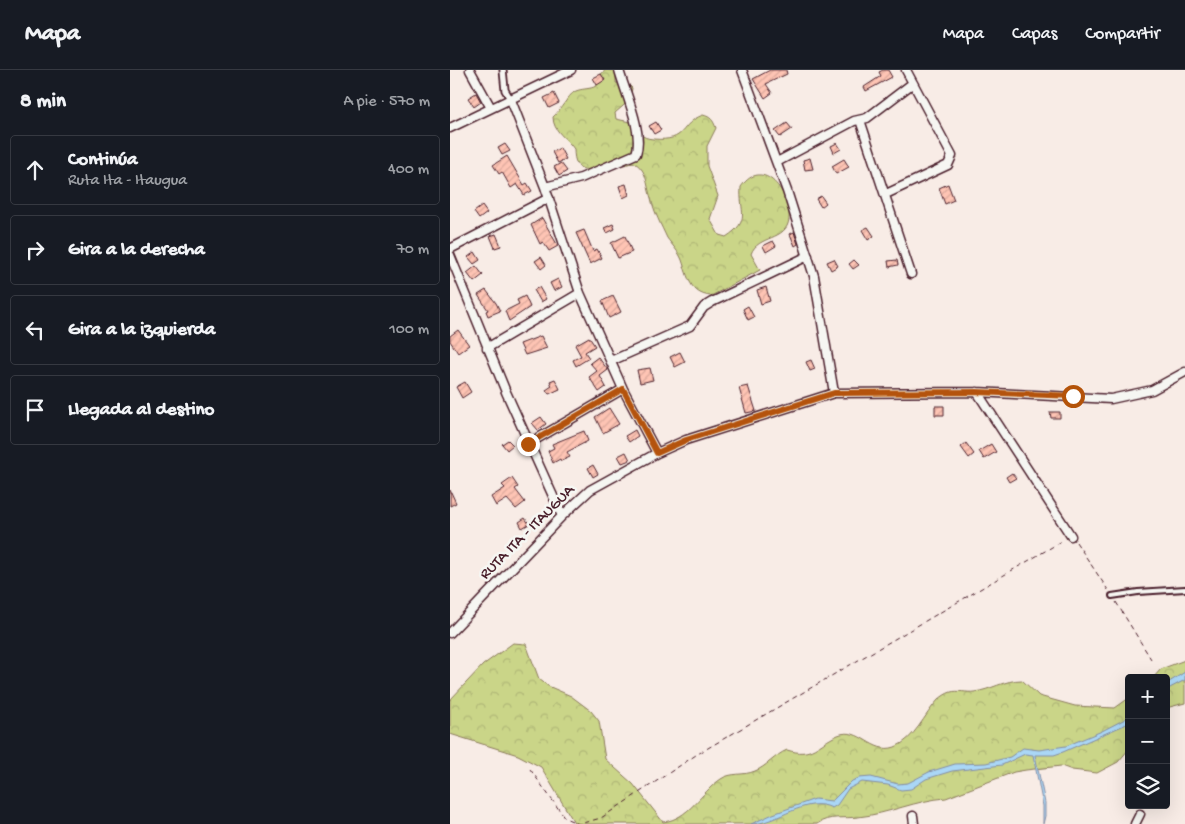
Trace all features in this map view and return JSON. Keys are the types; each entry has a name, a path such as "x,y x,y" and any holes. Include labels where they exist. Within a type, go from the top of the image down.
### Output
{"street":[{"path":"470,70 491,108"},
{"path":"503,70 505,90 511,100 545,187 580,293 623,389 657,453"},
{"path":"450,128 571,70"},
{"path":"545,187 581,178 636,154 638,142 634,116 619,70"},
{"path":"742,70 776,162 814,276 834,393"},
{"path":"886,194 948,165 952,156 906,70"},
{"path":"776,162 854,121 867,118 913,83"},
{"path":"860,120 911,274"},
{"path":"450,249 549,198"},
{"path":"450,255 528,444 562,516"},
{"path":"611,361 690,326 704,307 712,302 808,256"},
{"path":"487,348 580,293"},
{"name":"RUTA ITA - ITAUGUA","path":"450,633 562,516 590,490 657,453 686,440 834,393 977,392 1111,399 1152,390 1185,372"},
{"path":"528,444 623,389"},
{"path":"977,392 1071,536"},
{"path":"1135,824 1140,814"}],"lane":[{"path":"1112,596 1185,589"}],"path":[{"path":"530,769 564,818 579,824 600,818 696,755 1058,546 1071,536"}],"green space":[{"path":"606,70 616,71 616,83 628,84 632,88 630,100 615,113 616,119 635,123 643,136 653,139 672,138 682,132 695,119 703,115 713,121 716,128 707,146 707,166 718,196 710,219 719,235 726,237 739,226 742,220 741,187 749,178 758,175 766,176 780,189 788,209 789,219 783,231 754,248 751,254 760,270 711,296 698,292 688,278 681,257 667,238 654,208 646,178 638,165 633,162 625,165 584,169 577,164 574,149 555,127 553,117 574,92 591,88 598,84 601,74"},
{"path":"513,643 526,644 539,679 548,686 571,696 591,711 599,721 605,759 633,784 663,822 672,820 687,811 721,779 755,771 787,750 796,752 809,751 838,735 846,733 853,734 879,747 895,747 914,733 933,706 946,694 954,691 980,691 1015,680 1022,680 1039,696 1075,706 1115,708 1125,701 1125,754 1118,762 1097,773 1072,770 1061,766 1014,772 946,798 924,801 853,818 826,819 817,824 575,824 541,767 518,755 450,734 450,700 483,665"},
{"path":"1185,660 1185,703 1170,707 1170,674 1157,674 1161,669"}],"water":[{"path":"1185,672 1185,680 1170,688 1170,681"},
{"path":"1125,719 1125,725 1063,752 1054,755 1035,755 1045,803 1043,824 1043,806 1033,755 1025,754 1002,765 952,771 926,779 911,789 901,790 888,785 862,782 848,789 837,805 832,808 812,805 802,807 771,820 751,824 815,799 832,801 852,781 859,778 871,777 898,784 908,783 929,772 955,764 986,763 1010,757 1023,748 1039,750 1066,746"}],"building":[{"path":"770,70 786,70 787,74 766,84 772,93 765,98 753,79"},
{"path":"888,70 892,77 866,91 864,87 881,76 879,72"},
{"path":"601,74 605,80 597,85 593,78"},
{"path":"476,93 481,102 474,107 468,98"},
{"path":"554,93 559,103 549,108 544,98"},
{"path":"656,122 661,130 654,134 649,126"},
{"path":"787,123 792,129 780,137 775,131"},
{"path":"837,143 841,149 834,153 831,146"},
{"path":"505,144 510,151 502,155 498,148"},
{"path":"560,148 566,159 558,163 552,152"},
{"path":"507,156 524,185 527,183 532,191 524,195 517,184 511,188 502,172 499,174 493,165"},
{"path":"810,158 813,169 805,170 803,160"},
{"path":"844,159 849,167 836,174 832,166"},
{"path":"561,163 567,171 559,176 554,167"},
{"path":"626,184 629,195 623,198 619,186"},
{"path":"948,184 954,200 945,204 939,188"},
{"path":"821,196 826,203 821,207 816,199"},
{"path":"482,206 487,213 479,219 474,212"},
{"path":"542,218 558,246 549,251 543,242 540,244 531,225"},
{"path":"613,224 615,229 607,233 604,228"},
{"path":"868,227 874,236 868,240 862,230"},
{"path":"584,230 593,251 597,249 602,258 590,264 576,233"},
{"path":"794,232 798,244 795,246 790,234"},
{"path":"496,234 501,246 495,248 490,236"},
{"path":"625,236 632,252 618,258 611,243"},
{"path":"773,241 776,246 766,252 763,246"},
{"path":"475,252 480,260 474,264 468,257"},
{"path":"541,257 546,265 541,269 535,261"},
{"path":"834,259 838,266 831,270 827,262"},
{"path":"854,260 859,265 853,269 849,264"},
{"path":"897,260 898,265 889,267 888,261"},
{"path":"476,266 483,275 474,282 467,273"},
{"path":"558,279 562,287 554,291 550,283"},
{"path":"539,287 546,299 541,302 534,290"},
{"path":"766,287 770,301 761,304 757,290"},
{"path":"486,290 500,311 488,316 486,311 488,310 478,295"},
{"path":"525,296 530,307 509,321 505,311 519,304 517,300"},
{"path":"613,296 621,312 609,318 602,301"},
{"path":"748,306 754,317 748,320 743,309"},
{"path":"458,330 469,345 458,353 450,341 450,336"},
{"path":"541,336 547,348 525,355 520,344"},
{"path":"589,337 595,346 585,352 589,358 576,366 573,360 581,356 575,345"},
{"path":"680,352 685,362 675,367 670,357"},
{"path":"598,357 608,370 600,376 606,387 599,392 589,377 597,371 590,363"},
{"path":"811,360 815,369 810,371 806,362"},
{"path":"650,368 653,380 640,383 637,370"},
{"path":"555,379 560,389 549,394 546,390 552,386 550,381"},
{"path":"465,382 471,392 462,398 456,387"},
{"path":"748,386 756,411 746,413 739,388"},
{"path":"935,406 944,406 944,415 935,415"},
{"path":"609,408 619,424 603,433 595,417"},
{"path":"1050,412 1060,412 1060,418 1051,418"},
{"path":"541,417 546,424 538,430 532,423"},
{"path":"635,430 638,436 629,442 625,436"},
{"path":"584,431 588,441 567,452 570,457 553,463 548,451 554,448 552,444"},
{"path":"508,440 513,445 507,450 502,444"},
{"path":"966,443 974,454 969,458 961,447"},
{"path":"991,444 996,452 984,459 979,451"},
{"path":"626,452 630,460 622,463 618,456"},
{"path":"593,465 598,474 593,477 588,468"},
{"path":"1012,473 1016,478 1009,482 1006,477"},
{"path":"512,478 518,487 515,489 525,502 516,509 507,499 496,506 491,497 505,488 502,485"},
{"path":"450,490 456,503 450,506"},
{"path":"525,518 529,524 522,528 519,522"}],"route":[{"path":"528,444 623,389 657,453 686,440 841,392 977,392 1073,396"}]}
